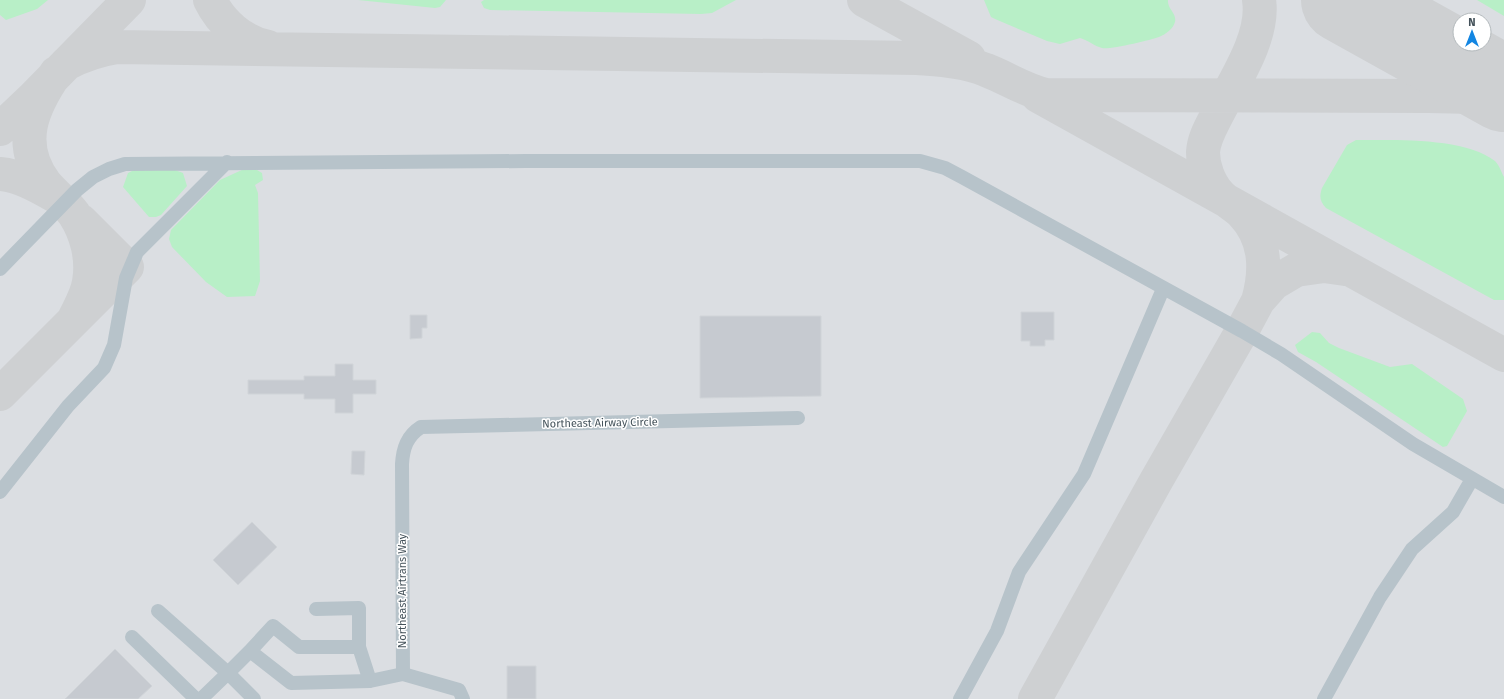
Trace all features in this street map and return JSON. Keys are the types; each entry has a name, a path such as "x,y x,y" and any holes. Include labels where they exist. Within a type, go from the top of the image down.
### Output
{"lane":[{"path":"0,269 77,190 93,177 109,169 136,163 920,161 945,168 1242,331 1281,354 1414,444 1504,497"},
{"path":"0,492 68,406 104,368 114,345 126,278 137,252 227,162"},
{"path":"960,699 997,631 1019,572 1084,474 1163,289"},
{"name":"Northeast Airway Circle","path":"408,440 413,433 421,427 798,418"},
{"name":"Northeast Airtrans Way","path":"403,674 402,464 403,451 408,440"},
{"path":"1324,699 1380,597 1412,549 1453,512 1472,479"},
{"path":"316,609 359,608 359,647 370,681"},
{"path":"158,611 228,673 254,699"},
{"path":"201,699 273,626 299,647 359,647"},
{"path":"132,637 196,699"},
{"path":"250,651 291,683 370,681 403,674 461,695"}],"shaded area":[{"path":"0,0 1504,0 1504,699 0,699"}],"green space":[{"path":"0,0 48,0 37,9 6,20 0,15"},
{"path":"358,0 446,0 440,7 435,8"},
{"path":"484,0 736,0 712,13 701,14 490,10 484,8 481,2"},
{"path":"984,0 1168,0 1169,6 1175,16 1175,22 1169,31 1159,37 1121,46 1102,48 1080,38 1060,44 1047,41 991,17"},
{"path":"1477,0 1504,0 1504,16"},
{"path":"1356,140 1409,140 1448,144 1482,153 1495,161 1504,177 1504,300 1494,300 1326,208 1321,199 1322,188 1347,145"},
{"path":"244,169 257,170 262,173 263,180 255,185 258,193 260,281 255,296 227,297 206,282 172,247 169,239 171,230 220,180"},
{"path":"134,170 175,170 183,173 187,186 161,215 149,217 123,187 128,173"},
{"path":"1312,332 1320,333 1329,343 1339,348 1390,367 1412,364 1463,399 1467,411 1447,446 1443,447 1316,362 1298,352 1295,345"}],"building":[{"path":"1021,312 1054,312 1054,340 1045,340 1045,346 1030,346 1030,341 1021,341"},
{"path":"410,315 427,315 427,328 422,328 422,338 410,339"},
{"path":"700,316 821,316 821,396 700,398"},
{"path":"335,364 353,364 353,380 376,380 376,394 353,394 353,413 335,413 335,399 304,399 304,394 248,394 248,380 304,380 304,376 335,376"},
{"path":"352,451 365,451 364,475 351,474"},
{"path":"252,522 277,547 238,585 213,560"},
{"path":"115,649 152,686 138,699 65,699"},
{"path":"507,666 536,666 536,699 507,699"}],"taxiway":[{"path":"0,129 33,98 129,0"},
{"path":"210,0 220,16 234,30 250,41 268,47"},
{"path":"864,0 969,58"},
{"path":"1258,301 1263,277 1260,243 1256,233 1242,213 1221,197 1215,190 1205,169 1203,152 1208,133 1253,44 1260,14 1259,0"},
{"path":"1357,0 1403,33"},
{"path":"66,64 91,53 117,47 917,58 952,61 978,67 1030,90 1046,95 1428,96 1474,97 1504,102"},
{"path":"56,73 47,86 34,113 29,140 31,154 36,169 45,183 74,214 86,238 90,264 88,287 85,297 73,321"},
{"path":"1038,96 1504,355"},
{"path":"0,174 23,180 57,197"},
{"path":"0,394 127,267 81,221"},
{"path":"1035,699 1258,301 1274,283 1296,270 1324,266 1345,269"}],"runway":[{"path":"1344,0 1504,89"}]}
